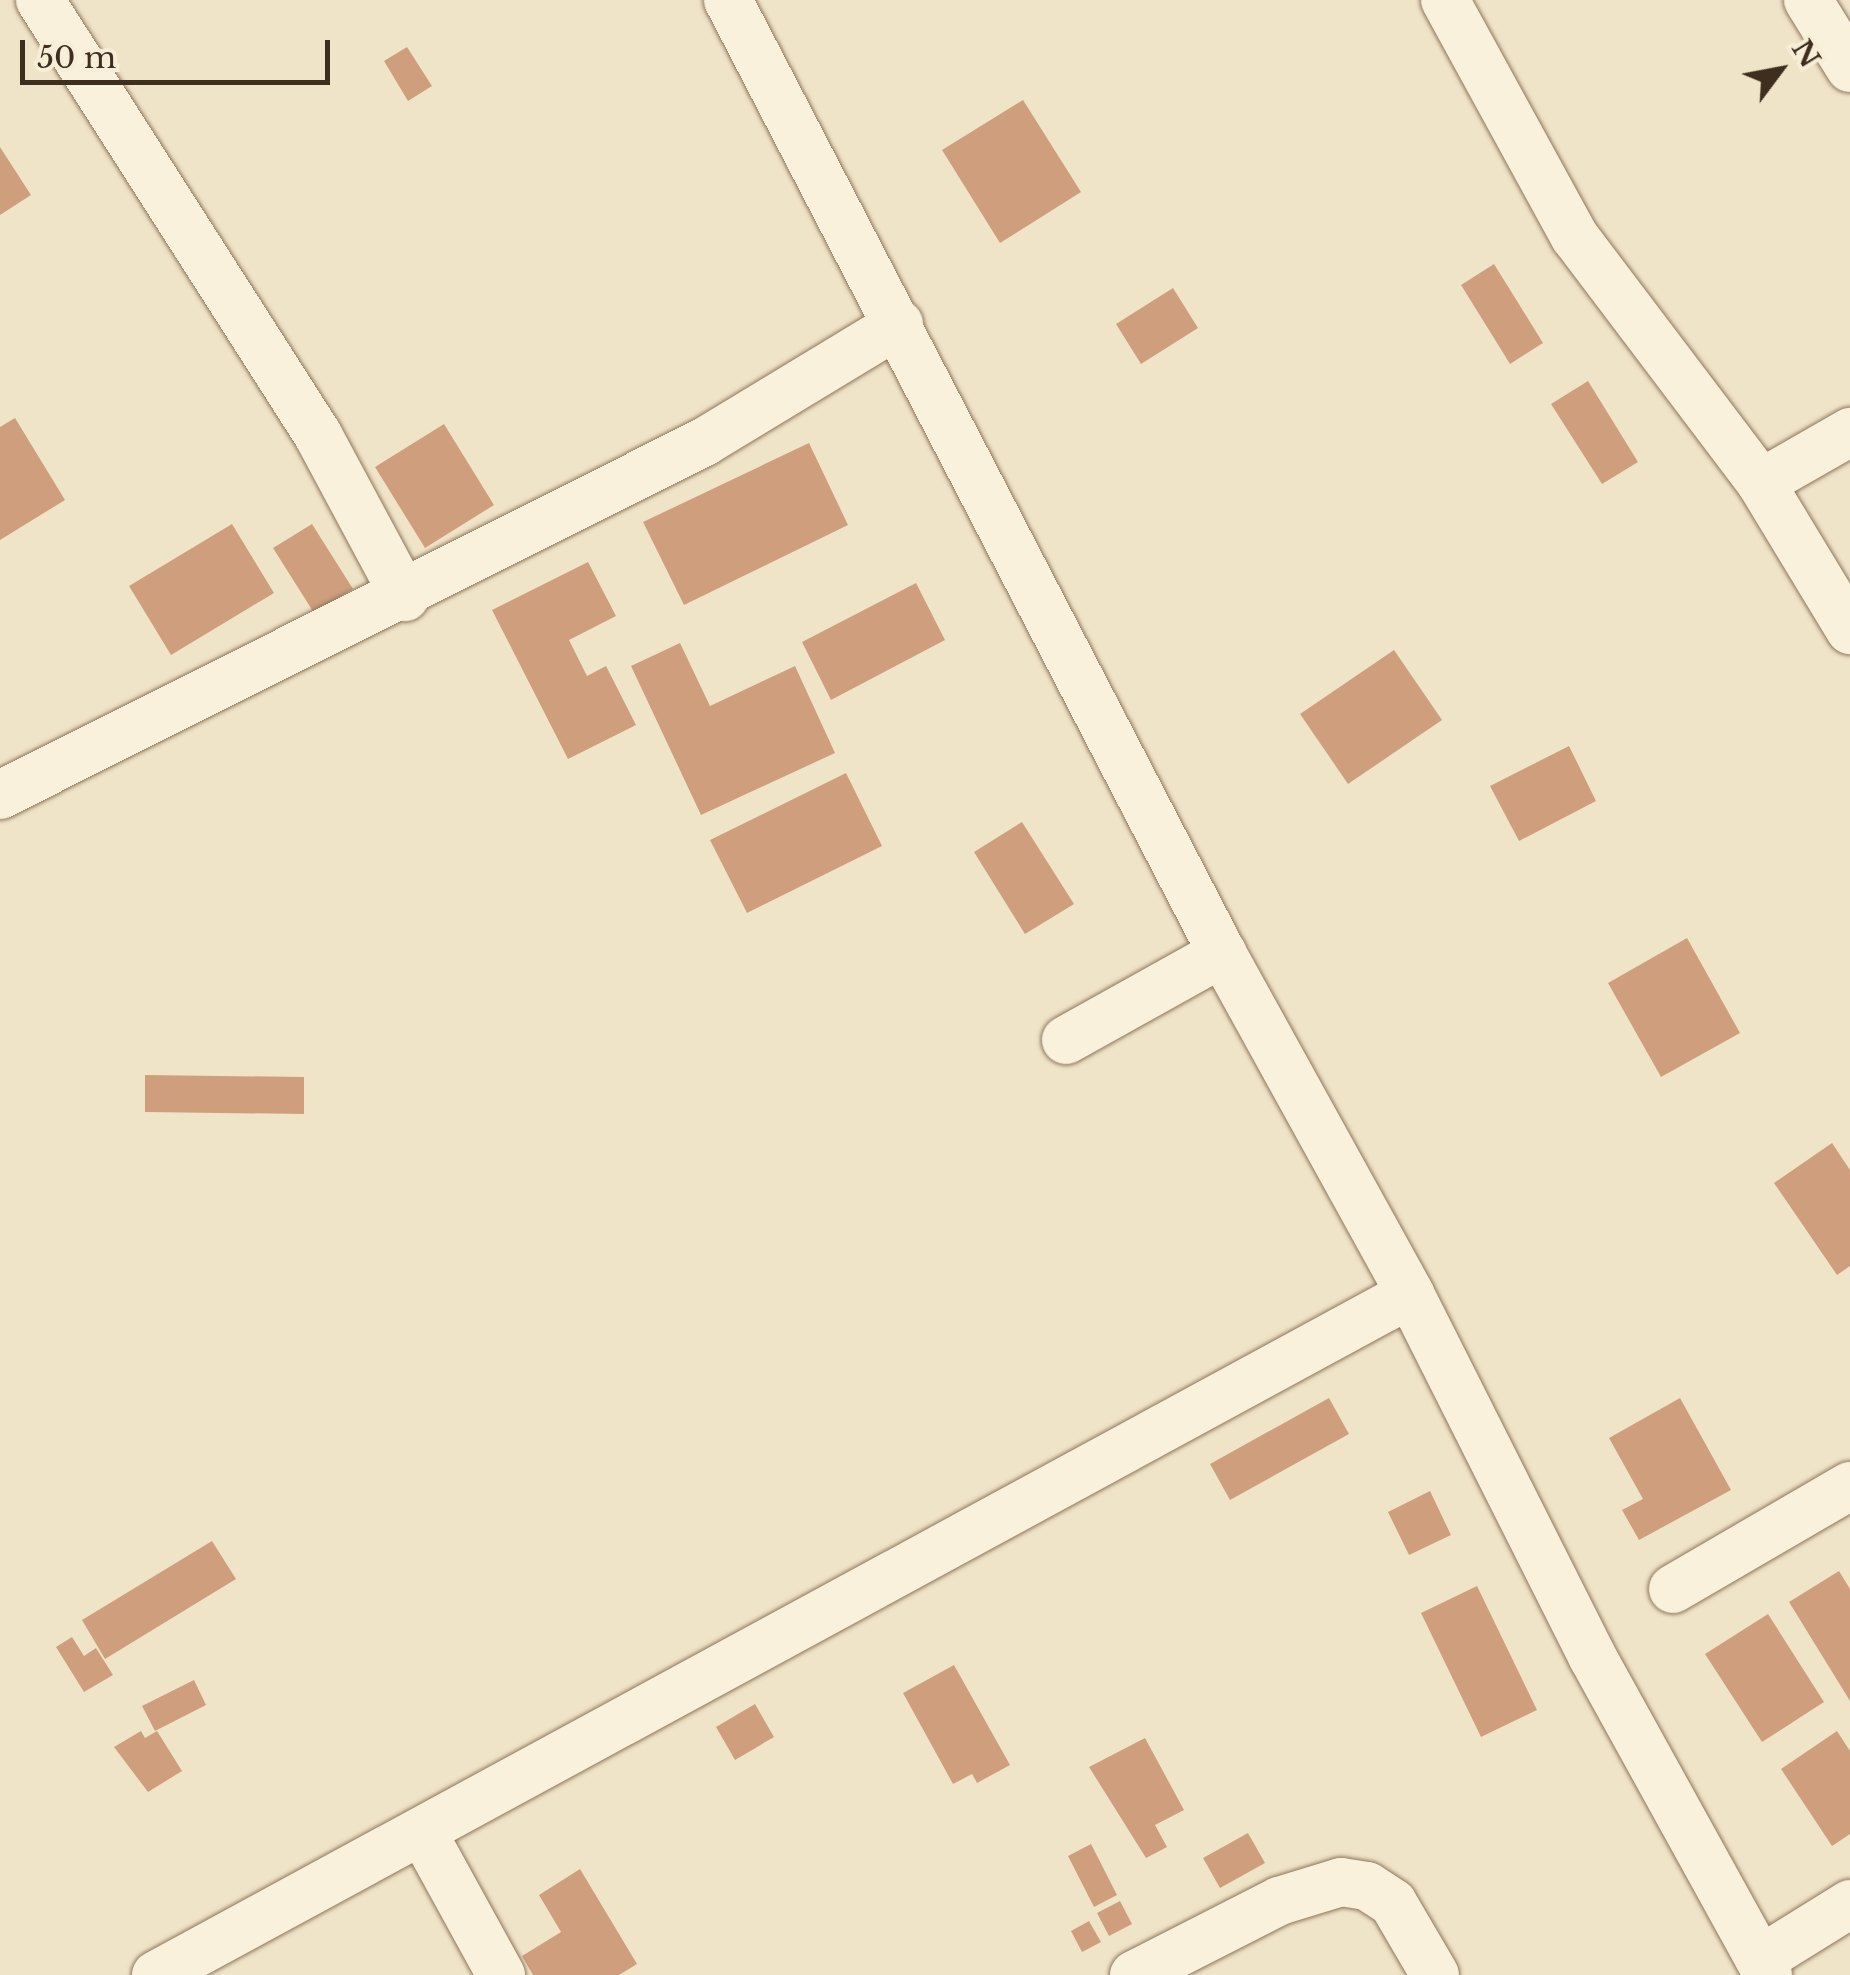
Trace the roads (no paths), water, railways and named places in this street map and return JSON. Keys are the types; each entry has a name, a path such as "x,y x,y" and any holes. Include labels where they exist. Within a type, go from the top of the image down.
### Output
{"street":[{"path":"40,0 318,435 406,596"},
{"path":"728,0 1222,953 1410,1294 1592,1656 1764,1967 1850,1904"},
{"path":"1445,0 1575,237 1761,483 1850,630"},
{"path":"1808,0 1850,68"},
{"path":"0,795 406,596 704,442 898,324"},
{"path":"1761,483 1850,432"},
{"path":"1066,1040 1222,953"},
{"path":"156,1975 1410,1294"},
{"path":"1673,1589 1850,1486"},
{"path":"423,1833 501,1975"},
{"path":"1134,1975 1279,1901 1341,1882 1367,1886 1393,1903 1435,1975"}]}
